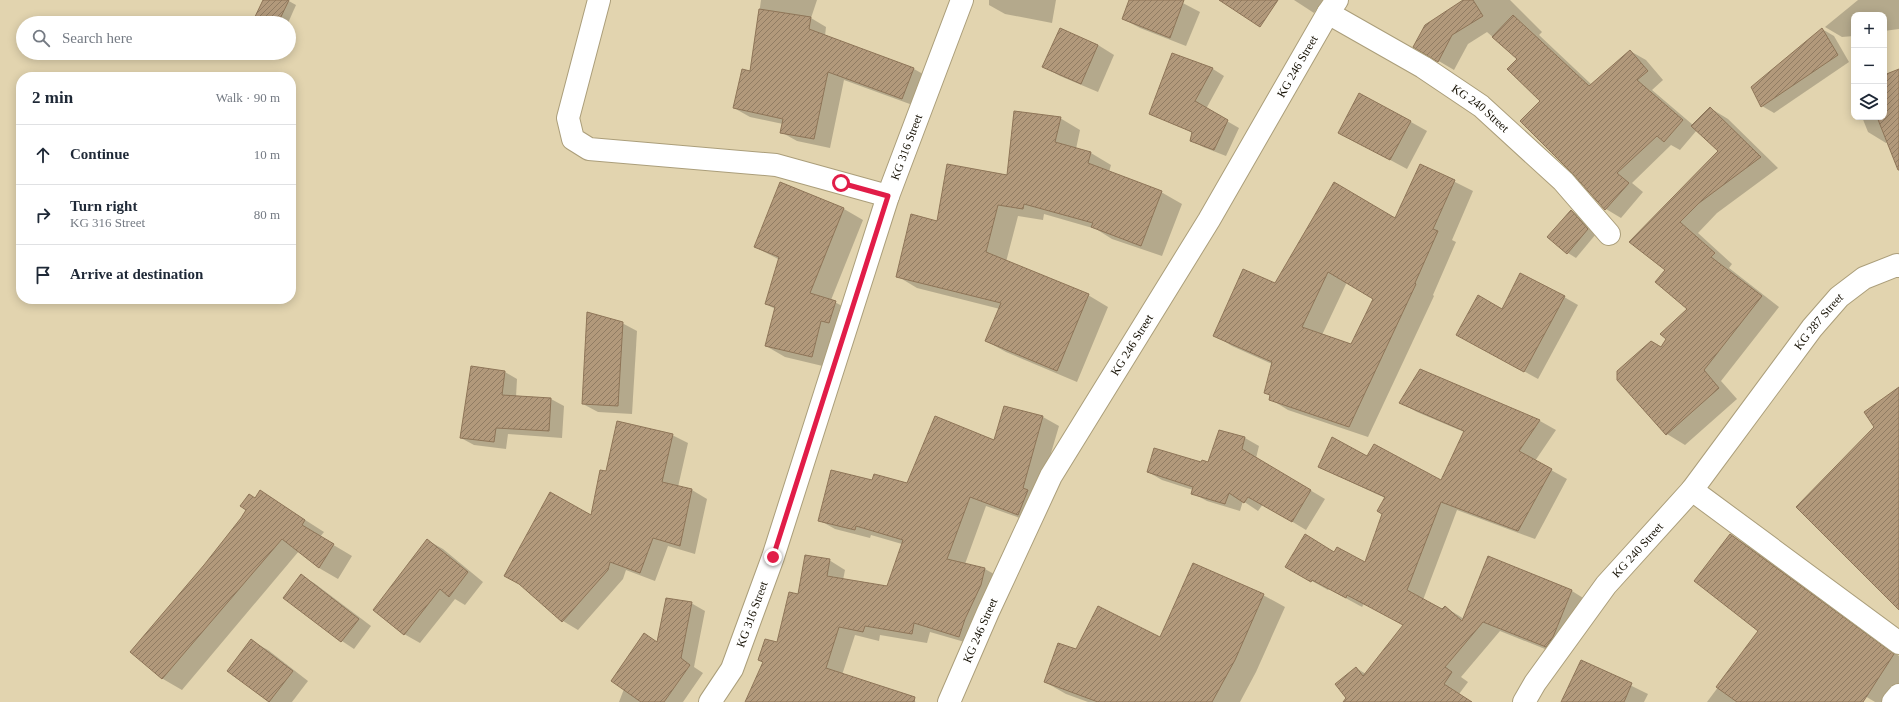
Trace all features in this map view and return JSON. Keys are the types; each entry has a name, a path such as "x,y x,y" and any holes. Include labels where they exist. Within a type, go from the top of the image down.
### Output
{"street":[{"path":"599,0 568,118 573,138 589,149 776,165 888,196"},
{"name":"KG 316 Street","path":"710,702 732,669 773,557 888,196 962,0"},
{"name":"KG 240 Street","path":"1333,6 1481,106 1562,181 1609,234"},
{"name":"KG 246 Street","path":"949,702 988,612 1051,476 1209,220 1333,6"},
{"name":"KG 287 Street","path":"1756,401 1812,328 1839,297 1864,278 1897,265 1899,266"},
{"name":"KG 240 Street","path":"1524,702 1535,683 1606,585 1692,490 1756,401"},
{"path":"1692,490 1899,643"},
{"path":"1894,702 1899,694"}],"building":[{"path":"263,0 289,0 281,16 255,16"},
{"path":"1129,0 1184,0 1170,38 1122,19"},
{"path":"1219,0 1278,0 1260,27"},
{"path":"1463,0 1473,0 1483,16 1452,35 1438,62 1413,47 1425,25"},
{"path":"759,9 811,17 809,29 914,68 902,99 828,72 814,139 780,133 783,119 733,108 742,69 750,71"},
{"path":"1513,15 1589,86 1630,50 1648,71 1637,80 1683,120 1664,142 1657,136 1617,173 1629,183 1605,210 1572,173 1520,121 1540,101 1507,69 1517,59 1492,37"},
{"path":"1060,28 1098,45 1081,84 1042,67"},
{"path":"1822,28 1838,55 1761,107 1751,87"},
{"path":"1172,53 1213,68 1195,101 1228,120 1214,150 1190,141 1192,132 1149,114"},
{"path":"1899,69 1899,170 1878,120 1887,120 1887,74"},
{"path":"1359,93 1411,121 1390,160 1338,133"},
{"path":"1710,107 1761,157 1699,203 1680,222 1715,253 1711,257 1762,296 1704,370 1719,388 1666,435 1617,380 1617,371 1651,341 1661,347 1666,339 1660,334 1687,309 1655,282 1665,270 1629,242 1718,151 1691,126"},
{"path":"1014,111 1061,117 1055,142 1091,152 1088,163 1162,191 1141,246 1091,227 1093,223 1024,204 1023,209 998,205 986,252 1089,294 1057,371 985,341 1001,303 896,277 911,214 937,221 947,164 1007,175"},
{"path":"1420,164 1455,180 1433,229 1438,231 1415,283 1416,284 1349,427 1269,400 1270,395 1264,393 1272,362 1213,336 1243,269 1275,283 1334,182 1395,218","holes":["1328,272 1373,299 1351,344 1302,327"]},
{"path":"780,182 844,208 810,293 836,301 829,323 821,321 812,357 765,346 775,307 765,304 779,257 754,247"},
{"path":"1571,210 1588,229 1567,254 1547,237"},
{"path":"1520,273 1565,296 1524,372 1456,335 1478,295 1502,309"},
{"path":"587,312 623,322 618,406 582,404"},
{"path":"471,366 505,371 502,395 551,398 549,431 496,428 494,442 460,438"},
{"path":"1420,369 1540,420 1519,451 1552,469 1518,531 1441,502 1407,590 1442,609 1445,606 1462,621 1488,556 1572,590 1553,637 1546,647 1483,622 1445,667 1452,672 1444,684 1472,702 1343,702 1346,698 1335,684 1356,667 1363,676 1403,625 1347,595 1346,598 1312,580 1311,582 1285,567 1305,534 1334,552 1337,547 1365,562 1382,514 1377,511 1385,497 1318,467 1332,437 1367,456 1374,444 1441,480 1464,431 1399,403"},
{"path":"1899,387 1899,610 1796,507 1874,427 1864,412"},
{"path":"1004,406 1043,416 1023,488 1028,490 1018,515 970,497 947,559 985,568 981,585 965,619 959,637 914,623 912,634 865,626 863,632 839,627 826,668 915,697 914,702 745,702 763,662 758,660 765,639 777,642 789,592 798,594 805,555 830,559 827,576 887,586 903,540 856,526 855,530 818,521 831,470 872,480 874,474 907,483 935,416 994,440"},
{"path":"617,421 673,434 662,482 692,489 680,546 653,538 640,573 610,562 608,570 562,622 519,584 504,576 550,492 591,515 600,470 606,471"},
{"path":"1219,430 1245,437 1242,449 1311,490 1292,522 1248,497 1244,503 1229,493 1225,504 1191,494 1193,487 1147,472 1154,448 1201,462 1202,460 1208,462"},
{"path":"260,490 305,520 302,525 334,544 319,568 282,539 162,679 130,652 204,565 241,518 246,510 240,506 249,494 255,498"},
{"path":"1730,534 1894,654 1863,702 1737,702 1716,687 1758,631 1694,581"},
{"path":"427,539 468,572 449,597 440,589 404,635 373,610"},
{"path":"1193,563 1264,594 1235,660 1212,702 1098,702 1044,682 1058,643 1076,649 1098,606 1160,637"},
{"path":"301,574 359,619 341,642 283,598"},
{"path":"666,598 692,602 681,658 690,665 664,702 641,702 611,681 644,633 657,642"},
{"path":"251,639 293,671 269,702 227,671"},
{"path":"1581,660 1632,683 1624,702 1561,702"}],"route":[{"path":"773,557 888,196 841,183"}]}
